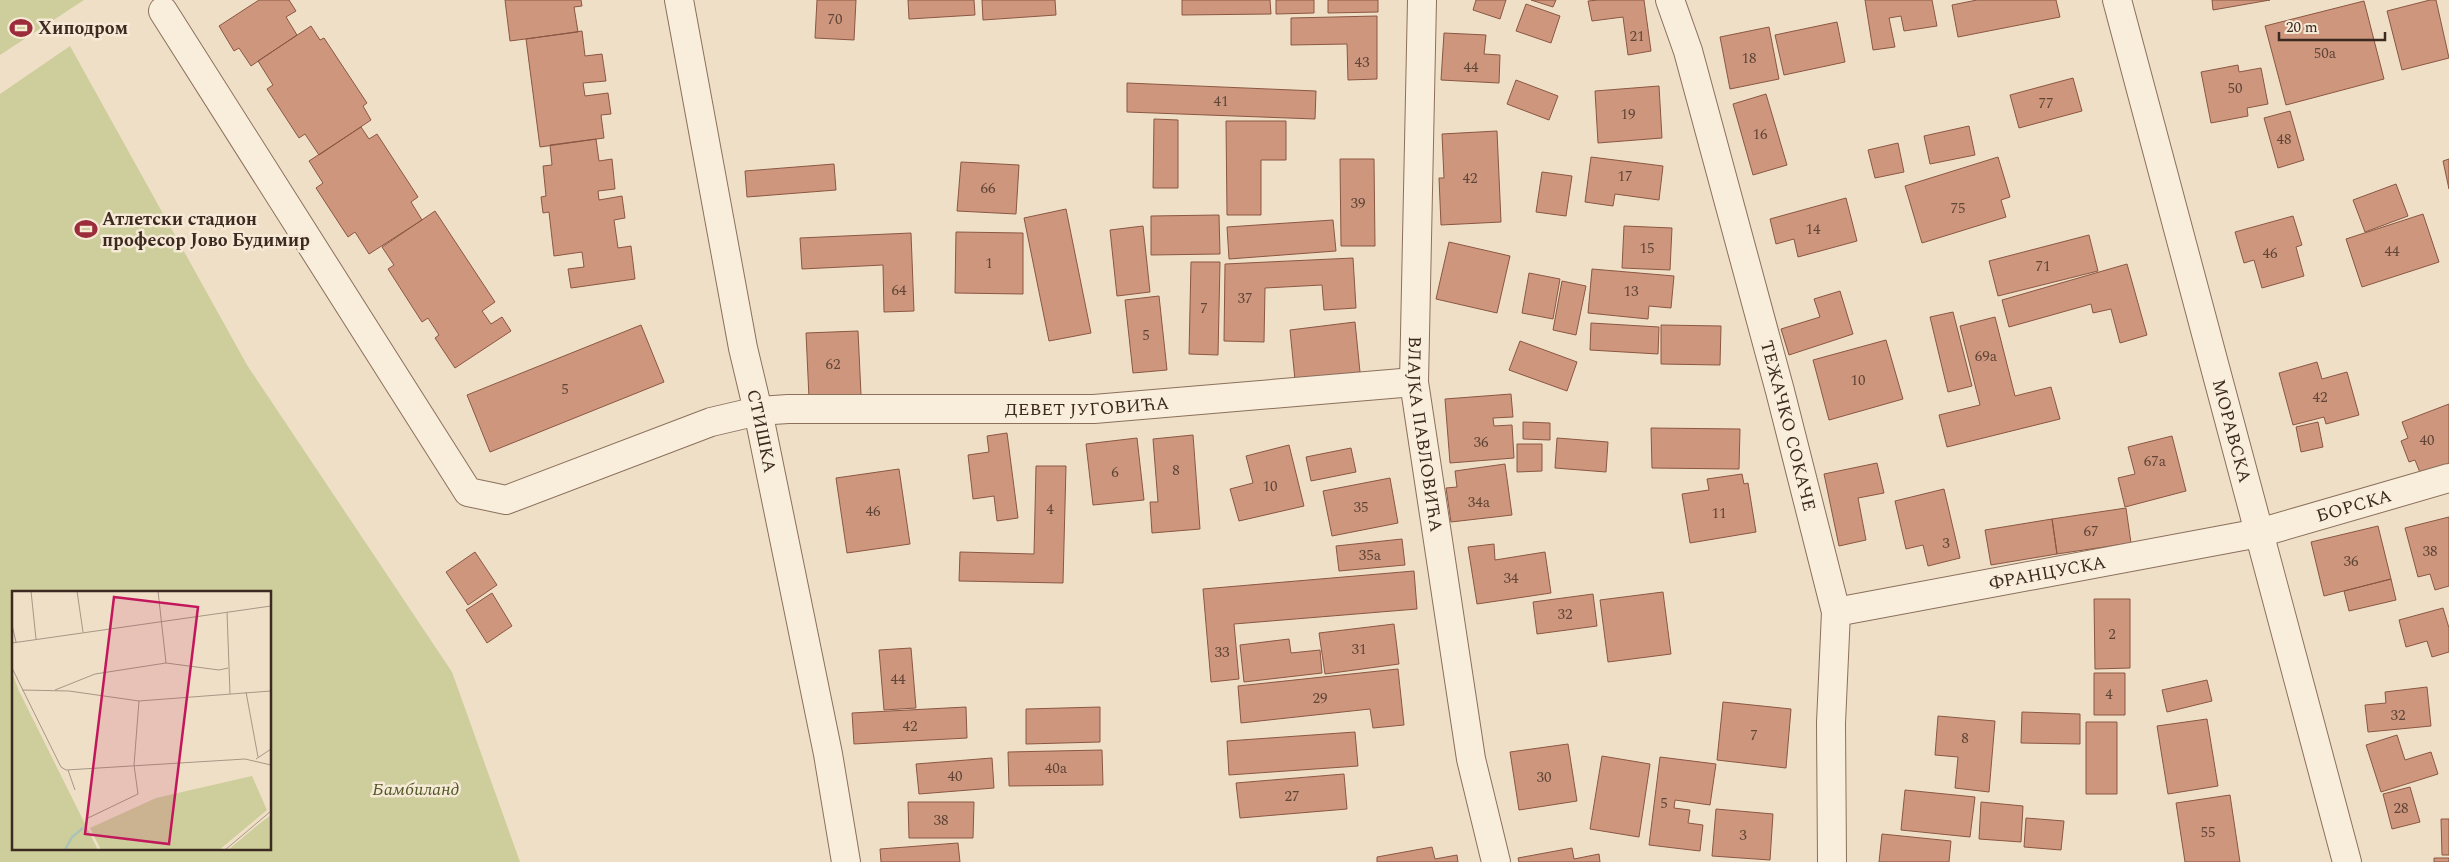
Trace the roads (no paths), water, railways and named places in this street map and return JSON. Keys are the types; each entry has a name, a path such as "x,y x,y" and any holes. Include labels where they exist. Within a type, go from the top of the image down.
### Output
{"street":[{"name":"СТИШКА","path":"679,0 743,348 758,411 828,754 846,862"},
{"name":"ВЛАЈКА ПАВЛОВИЋА","path":"1422,0 1414,382 1471,759 1496,862"},
{"name":"ТЕЖАЧКО СОКАЧЕ","path":"1670,0 1693,70 1780,391 1836,612 1831,723 1832,862"},
{"name":"МОРАВСКА","path":"2117,0 2347,862"},
{"name":"ДЕВЕТ ЈУГОВИЋА","path":"163,11 468,492 506,500 711,422 758,411 788,408 1094,409 1414,382"},
{"name":"БОРСКА","path":"2259,533 2449,478"},
{"name":"ФРАНЦУСКА","path":"1836,612 2259,533"}],"place":[{"name":"Хиподром","path":"21,28"},
{"name":"Атлетски стадион професор Јово Будимир","path":"86,229"}],"park label":[{"name":"Бамбиланд","path":"416,789"}]}
